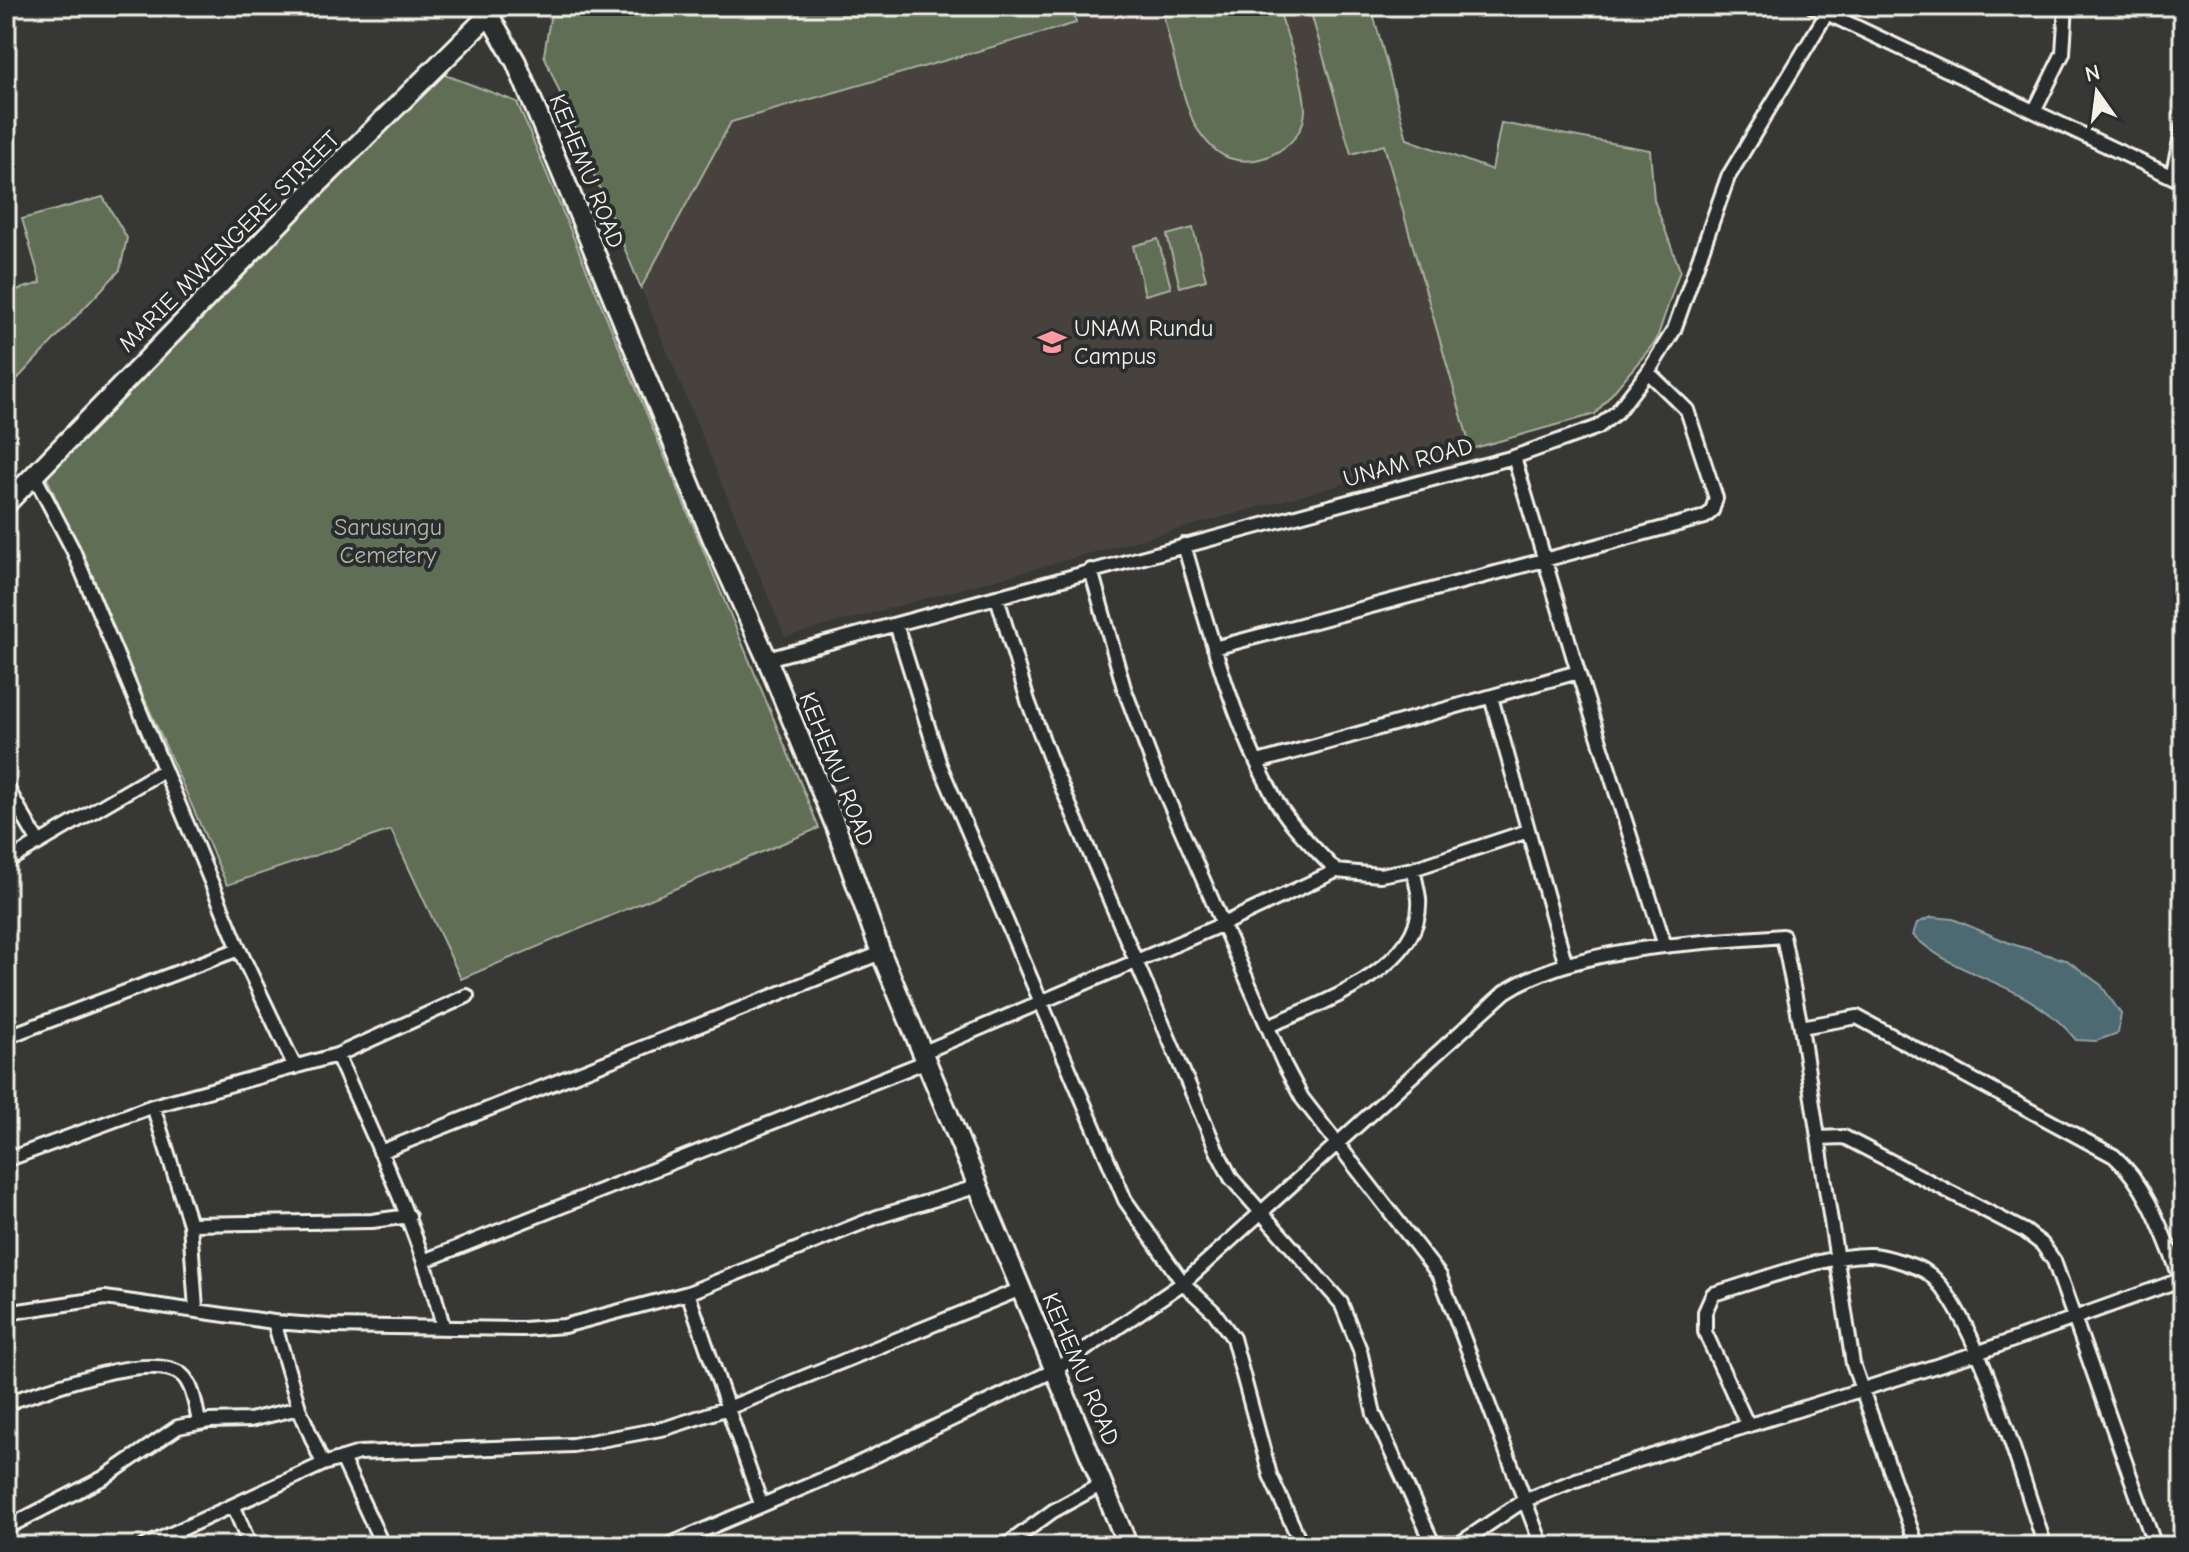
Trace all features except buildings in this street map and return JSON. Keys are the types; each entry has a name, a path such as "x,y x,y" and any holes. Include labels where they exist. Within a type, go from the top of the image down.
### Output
{"street":[{"path":"1812,6 2178,180 2183,127"},
{"path":"1845,20 1851,6"},
{"path":"2035,110 2063,53 2066,6"},
{"name":"MARIE MWENGERE STREET","path":"6,504 311,191 493,10"},
{"name":"KEHEMU ROAD","path":"493,10 712,537 767,659 836,827 881,953 1128,1546"},
{"name":"UNAM ROAD","path":"767,659 1514,457 1598,427 1617,412 1648,372 1674,330 1728,177 1827,13"},
{"path":"1214,648 1694,522 1712,511 1716,498 1687,410 1648,372"},
{"path":"1514,457 1665,946"},
{"path":"34,475 73,550 239,949 295,1067"},
{"path":"1184,545 1214,648 1273,797 1336,871"},
{"path":"1091,570 1124,688 1155,770 1268,1026 1302,1098 1440,1276 1542,1546"},
{"path":"997,597 1049,755 1217,1151 1231,1178 1341,1303 1360,1350 1374,1414 1434,1546"},
{"path":"896,624 940,765 1125,1200 1183,1283 1214,1312 1233,1338 1270,1475 1302,1546"},
{"path":"1258,762 1578,672"},
{"path":"1491,697 1566,965"},
{"path":"6,862 164,770"},
{"path":"6,786 39,843"},
{"path":"426,1260 925,1056 1336,871 1380,875 1413,869 1528,831"},
{"path":"1268,1026 1355,989 1392,958 1415,928 1419,901 1413,869"},
{"path":"666,1546 847,1469 1055,1370 1183,1283 1505,992 1530,976 1566,965 1665,946 1783,936 1801,1027 1853,1364 1917,1546"},
{"path":"6,1037 239,949"},
{"path":"380,1152 629,1050 881,953"},
{"path":"6,1160 153,1106 337,1055 467,996"},
{"path":"1456,1546 1523,1501 1977,1353 2182,1281 2144,1192 2131,1171 2114,1156 1857,1017 1801,1027"},
{"path":"337,1055 409,1216 426,1260 443,1326"},
{"path":"153,1106 190,1224 196,1309"},
{"path":"1818,1138 1844,1137 2025,1231 2042,1244 2054,1261 2155,1546"},
{"path":"6,1313 105,1298 274,1322 564,1326 688,1293 877,1217 979,1186"},
{"path":"190,1224 372,1221 409,1216"},
{"path":"1748,1426 1705,1332 1705,1312 1713,1294 1837,1259 1874,1255 1929,1273 1957,1307 1977,1353 2045,1546"},
{"path":"145,1546 342,1458 381,1451 605,1441 666,1428 728,1408 1021,1289"},
{"path":"688,1293 761,1504"},
{"path":"274,1322 299,1408 323,1464"},
{"path":"6,1403 128,1368 156,1367 176,1372 186,1379 199,1422"},
{"path":"6,1528 105,1477 178,1427 199,1422 250,1420 299,1408"},
{"path":"342,1458 383,1546"},
{"path":"1005,1546 1065,1503 1102,1484"},
{"path":"234,1507 250,1546"}],"shaded area":[{"name":"UNAM Rundu Campus","path":"1072,6 1309,6 1351,153 1384,145 1471,449 785,637 641,288 731,122 1076,23"}],"green space":[{"path":"552,6 1072,6 1076,23 731,122 641,288 544,55"},
{"path":"1161,6 1278,6 1304,96 1303,121 1290,143 1268,157 1242,160 1224,156 1208,143 1193,121 1188,107"},
{"path":"1309,6 1371,6 1407,139 1492,170 1501,123 1650,150 1654,200 1680,270 1656,341 1595,414 1471,449 1384,145 1351,154"},
{"name":"Sarusungu Cemetery","path":"438,72 517,102 819,828 461,979 391,830 227,885 46,476"},
{"path":"103,197 127,238 120,270 6,391 6,293 41,283 22,219"},
{"path":"1193,228 1206,280 1180,287 1167,235"},
{"path":"1158,239 1171,288 1145,295 1133,246"}],"water":[{"path":"1932,917 1953,919 2012,944 2068,961 2101,985 2121,1014 2118,1033 2096,1041 2076,1040 2036,1004 1931,951 1913,935 1917,923"}],"place":[{"name":"UNAM Rundu Campus","path":"1052,342"}]}
